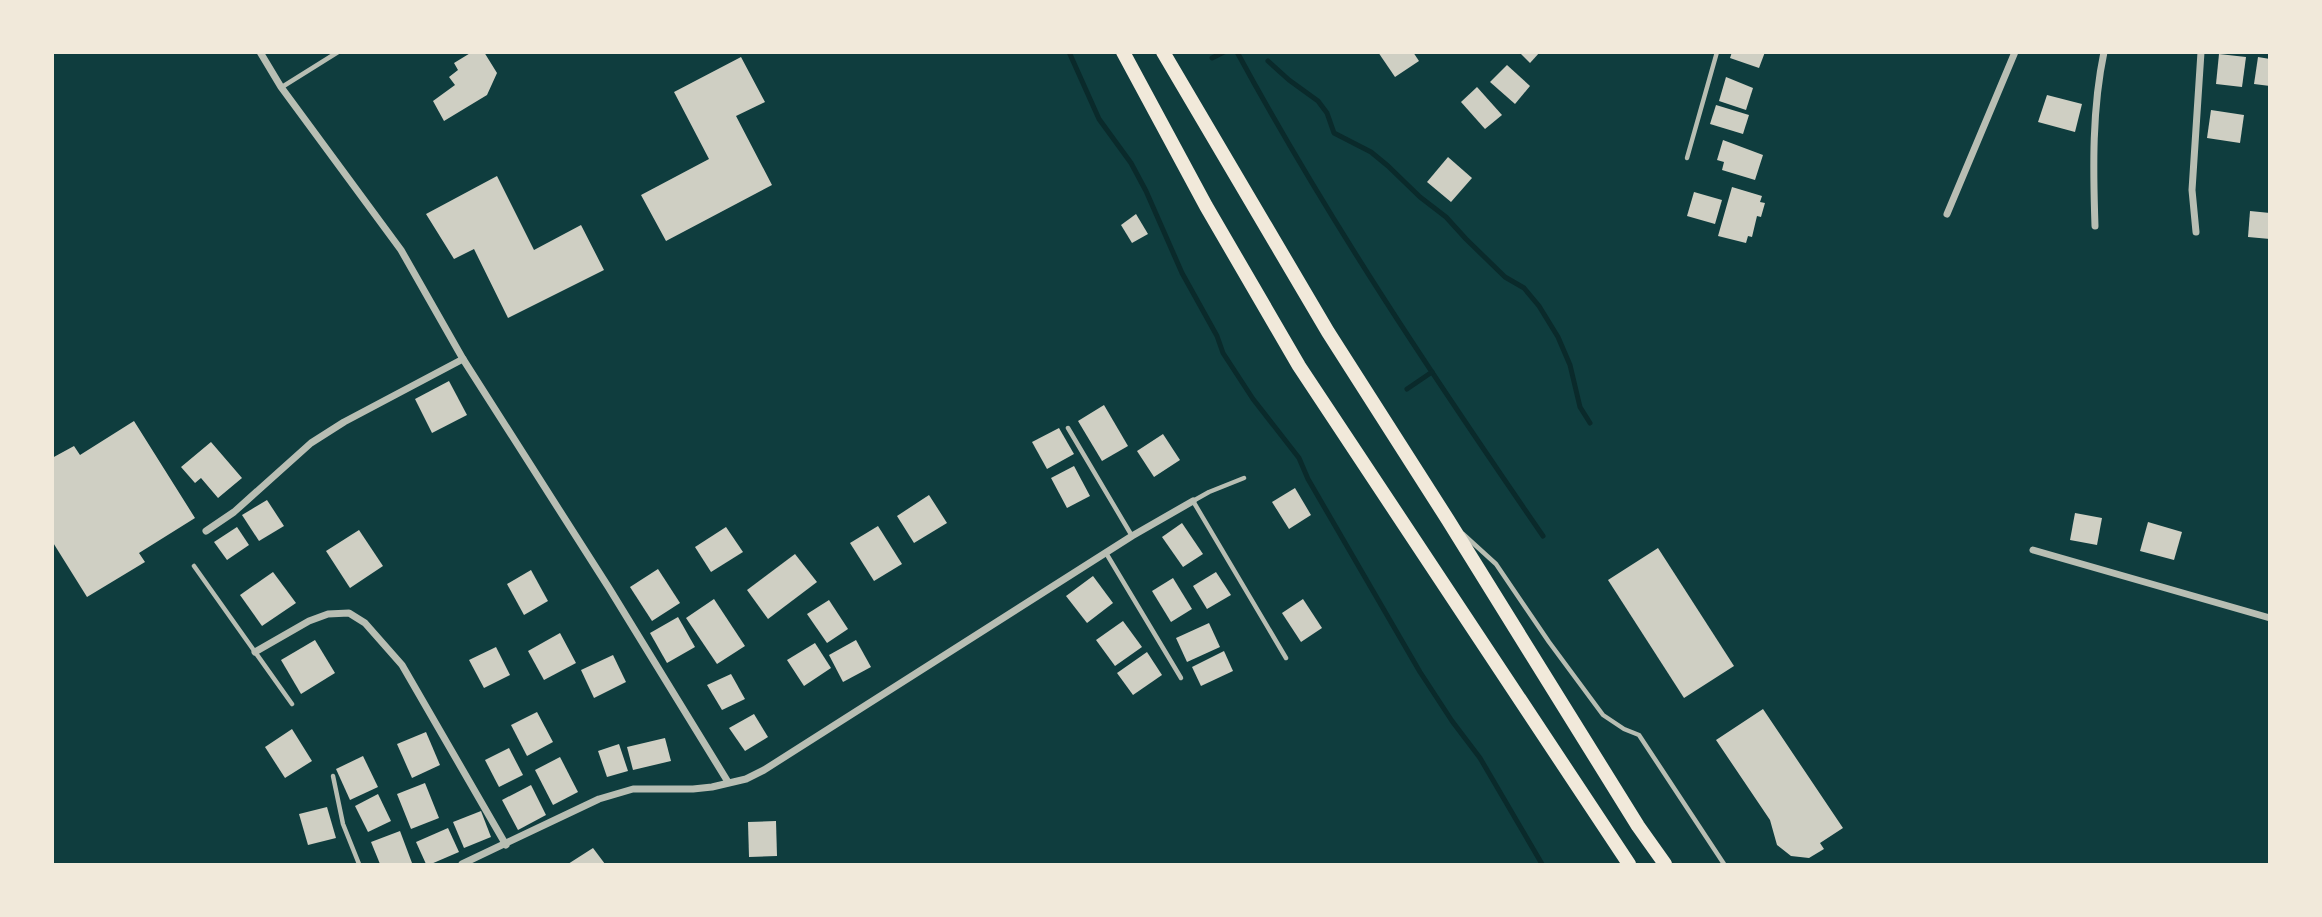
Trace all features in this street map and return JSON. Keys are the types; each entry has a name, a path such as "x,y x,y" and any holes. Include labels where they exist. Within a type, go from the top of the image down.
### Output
{"highway":[{"path":"1123,52 1213,217 1299,366 1629,864"},
{"path":"1163,52 1328,332 1638,826 1665,864"}],"street":[{"path":"260,52 281,87 401,250 463,359 609,588 728,782"},
{"path":"1947,214 2015,52"},
{"path":"2095,226 2093,150 2104,52"},
{"path":"2196,232 2192,190 2201,52"},
{"path":"206,531 234,512 311,443 344,422 463,359"},
{"path":"462,864 599,799 633,789 693,789 746,779 786,757 1132,536 1192,501"},
{"path":"2033,550 2270,618"},
{"path":"255,652 309,621 328,614 349,613 365,623 402,665 506,845"}],"lane":[{"path":"281,87 338,52"},
{"path":"1688,158 1717,52"},
{"path":"1068,428 1132,536"},
{"path":"1244,478 1192,501 1286,658"},
{"path":"1448,520 1496,564 1603,715 1639,735 1724,864"},
{"path":"1106,553 1181,678"},
{"path":"194,566 292,704"},
{"path":"333,776 343,824 359,864"}],"building":[{"path":"472,52 484,52 497,73 487,95 444,121 433,101 455,85 449,77 458,70 454,63"},
{"path":"1378,52 1413,52 1419,61 1395,77"},
{"path":"1519,52 1540,52 1530,63"},
{"path":"1732,52 1765,52 1759,68 1730,58"},
{"path":"2219,54 2246,57 2242,87 2216,84"},
{"path":"741,57 765,102 736,116 772,185 666,241 641,195 709,159 674,92"},
{"path":"2258,57 2270,59 2270,86 2254,84"},
{"path":"1507,65 1530,86 1515,104 1490,82"},
{"path":"1726,77 1753,88 1746,110 1719,101"},
{"path":"1477,87 1502,115 1485,129 1461,102"},
{"path":"2047,95 2082,104 2075,132 2038,122"},
{"path":"1716,105 1749,115 1743,134 1710,124"},
{"path":"2211,110 2244,115 2240,143 2207,138"},
{"path":"1723,140 1763,155 1755,180 1722,170 1724,162 1717,160"},
{"path":"1448,157 1472,178 1451,202 1427,182"},
{"path":"497,176 534,250 581,225 604,270 508,318 474,249 454,259 426,214"},
{"path":"1732,187 1762,196 1760,202 1765,203 1761,217 1757,216 1752,237 1748,236 1746,243 1718,236"},
{"path":"1694,192 1722,200 1715,224 1687,216"},
{"path":"2250,211 2270,213 2270,239 2248,237"},
{"path":"1136,214 1148,234 1132,243 1121,225"},
{"path":"449,381 467,415 432,433 415,399"},
{"path":"1104,405 1128,446 1102,461 1078,421"},
{"path":"134,421 195,518 139,553 145,562 87,597 52,541 52,458 74,446 80,455"},
{"path":"1059,428 1074,454 1047,469 1032,442"},
{"path":"1163,434 1180,460 1154,477 1137,451"},
{"path":"211,442 242,478 218,498 201,478 195,483 181,467"},
{"path":"1074,466 1090,496 1067,508 1051,478"},
{"path":"1295,488 1311,515 1289,529 1272,502"},
{"path":"929,495 947,523 914,543 897,516"},
{"path":"267,500 284,526 259,541 242,515"},
{"path":"2075,513 2102,518 2097,545 2070,540"},
{"path":"2148,522 2182,532 2174,560 2140,551"},
{"path":"1182,523 1203,554 1183,567 1162,537"},
{"path":"878,526 902,564 874,581 850,543"},
{"path":"237,527 249,545 227,560 214,542"},
{"path":"726,527 743,552 711,572 695,547"},
{"path":"359,530 383,566 350,588 326,551"},
{"path":"1658,548 1734,666 1684,698 1608,580"},
{"path":"795,554 817,582 768,619 747,590"},
{"path":"658,569 680,603 652,621 630,587"},
{"path":"531,570 548,601 524,615 507,584"},
{"path":"273,572 296,603 262,626 240,595"},
{"path":"1216,572 1231,595 1207,609 1193,586"},
{"path":"1093,576 1113,603 1087,623 1066,596"},
{"path":"1173,578 1192,609 1171,622 1152,591"},
{"path":"714,599 745,646 717,664 686,618"},
{"path":"1303,599 1322,628 1301,642 1282,613"},
{"path":"829,600 848,629 827,643 807,614"},
{"path":"678,617 695,647 667,663 650,633"},
{"path":"1123,621 1142,647 1115,666 1096,640"},
{"path":"1209,623 1220,647 1187,662 1176,638"},
{"path":"560,633 576,663 544,680 528,651"},
{"path":"315,640 335,673 301,694 281,660"},
{"path":"856,640 871,667 843,682 829,655"},
{"path":"815,643 831,668 804,686 787,660"},
{"path":"496,647 510,675 484,688 469,660"},
{"path":"1224,651 1233,671 1201,686 1192,667"},
{"path":"1147,652 1162,675 1133,695 1117,673"},
{"path":"613,655 626,682 594,698 581,670"},
{"path":"731,674 745,699 722,710 707,685"},
{"path":"1763,709 1843,828 1820,843 1824,849 1809,858 1791,856 1777,845 1770,820 1716,740"},
{"path":"537,712 553,742 527,756 511,725"},
{"path":"754,714 768,737 745,751 729,728"},
{"path":"292,729 312,761 285,778 265,747"},
{"path":"426,732 440,765 412,778 397,744"},
{"path":"665,738 671,761 633,770 627,747"},
{"path":"619,744 628,771 607,777 598,751"},
{"path":"509,748 523,775 499,787 485,760"},
{"path":"363,756 378,787 350,800 336,769"},
{"path":"560,757 578,792 553,805 535,770"},
{"path":"425,783 439,818 411,829 397,794"},
{"path":"531,785 546,815 518,830 502,800"},
{"path":"378,794 391,821 368,832 355,806"},
{"path":"327,807 336,838 308,845 299,814"},
{"path":"481,811 491,837 464,848 453,822"},
{"path":"776,821 777,856 749,857 748,822"},
{"path":"448,828 459,852 426,864 416,842"},
{"path":"400,831 412,863 380,864 371,842"},
{"path":"593,848 605,864 568,864"}],"waterway":[{"path":"1069,52 1099,119 1131,163 1146,191 1182,273 1217,336 1223,353 1253,399 1299,458 1308,479 1420,672 1480,758 1542,864"},
{"path":"1212,58 1224,52"},
{"path":"1237,52 1345,238 1543,536"},
{"path":"1268,61 1318,101 1327,113 1334,133 1371,152 1446,217 1505,277 1524,288 1558,337 1570,365 1580,407 1590,423"},
{"path":"1407,389 1432,372"}]}
